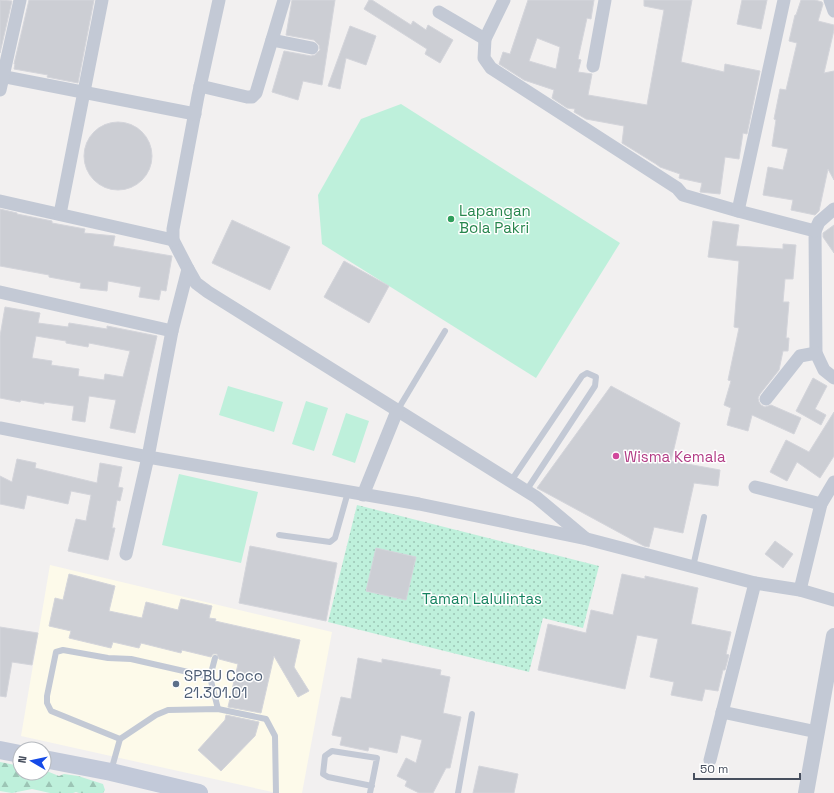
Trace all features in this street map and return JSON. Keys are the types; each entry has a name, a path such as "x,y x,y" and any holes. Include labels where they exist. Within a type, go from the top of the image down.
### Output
{"main road":[{"path":"0,750 12,752"},
{"path":"52,761 111,772 199,793"}],"street":[{"path":"0,90 1,76 20,0"},
{"path":"60,214 102,0"},
{"path":"219,0 200,86 173,229 173,240 196,283 208,292 526,491 556,512 587,539"},
{"path":"200,86 247,97 252,97 256,93 284,0"},
{"path":"504,0 485,39 484,58 491,68 677,188 683,195 815,231"},
{"path":"593,66 605,0"},
{"path":"738,211 784,0"},
{"path":"830,0 834,11"},
{"path":"439,12 485,39"},
{"path":"272,40 312,48"},
{"path":"1,76 195,114"},
{"path":"0,201 173,240"},
{"path":"834,209 819,222 815,231 816,353 824,370 834,378"},
{"path":"126,554 148,457 172,331 188,269"},
{"path":"0,292 172,331"},
{"path":"766,399 800,356 816,353"},
{"path":"363,495 397,411"},
{"path":"0,428 148,457 419,504 587,539 755,583 800,590 834,600"},
{"path":"800,590 820,504 834,482"},
{"path":"755,487 820,504"},
{"path":"710,760 755,583"},
{"path":"806,793 834,636"},
{"path":"722,712 817,732"}],"lane":[{"path":"397,411 445,331"},
{"path":"510,481 582,376 587,373 596,377 595,386 526,491"},
{"path":"279,535 330,542 335,538 348,492"},
{"path":"693,567 704,517"},
{"path":"120,739 51,711 47,703 47,696 56,652 64,650 108,658 131,659 210,678"},
{"path":"216,658 210,678 218,709"},
{"path":"111,772 120,739 156,715 168,710 218,709 266,719 275,736 276,793"},
{"path":"458,793 472,714"},
{"path":"370,793 372,786 377,758 332,751 325,756 323,774 328,777 372,786"}],"shaded area":[{"name":"SPBU Coco 21.301.01","path":"50,565 332,632 302,793 277,793 52,743 52,741 43,741 21,736"}],"green space":[{"name":"Lapangan Bola Pakri","path":"401,104 620,243 536,378 322,244 318,195 361,119"},
{"path":"228,386 283,402 274,432 219,415"},
{"path":"306,401 328,408 314,451 292,444"},
{"path":"346,413 369,421 355,463 332,455"},
{"path":"179,474 258,492 241,563 162,545"},
{"name":"Taman Lalulintas","path":"357,505 599,566 583,628 543,618 529,672 328,622"},
{"path":"0,762 12,764 12,781 52,781 52,773 59,776 64,774 78,776 103,784 105,790 103,793 50,793 32,789 12,793 0,791"}],"building":[{"path":"0,0 12,1 0,53"},
{"path":"29,0 94,0 78,83 47,77 48,75 14,69"},
{"path":"292,0 335,0 322,85 303,81 298,100 272,92 284,51 311,56 315,55 320,50 319,45 314,40 286,35"},
{"path":"369,0 372,0 411,25 413,21 426,30 428,25 453,40 440,63 425,54 427,49 364,9"},
{"path":"528,0 594,0 591,19 587,18 578,59 581,60 578,72 592,74 588,95 647,105 664,10 644,6 644,0 692,0 681,62 724,72 725,64 760,71 747,134 743,133 739,159 725,157 720,194 700,192 702,183 679,178 680,174 660,167 622,143 624,126 586,119 574,112 575,109 567,108 552,98 554,90 524,80 499,64 503,52 510,54","holes":["537,38 560,47 556,69 529,61"]},
{"path":"742,0 767,0 761,29 737,24"},
{"path":"801,0 815,0 822,2 823,4 818,21 834,25 824,73 834,71 834,180 828,169 819,211 815,215 791,210 793,200 763,195 768,167 783,170 788,149 772,146 776,120 774,119 780,89 786,90 797,43 789,41 795,15"},
{"path":"350,26 376,36 366,65 346,58 340,89 328,86"},
{"path":"111,122 125,122 137,128 146,137 152,149 150,169 142,180 131,188 125,190 111,190 105,188 94,180 86,169 84,163 84,149 86,143 94,132 105,124"},
{"path":"0,209 52,221 52,223 85,229 84,233 115,236 113,246 172,256 166,291 161,290 159,300 139,297 141,287 108,281 107,291 80,288 81,283 49,277 49,275 0,266"},
{"path":"232,220 290,247 270,290 212,263"},
{"path":"713,221 739,225 736,246 783,249 783,244 796,245 793,279 785,279 783,302 789,302 786,338 789,338 788,351 783,351 779,370 758,398 761,405 765,407 771,405 801,418 794,434 752,415 748,431 727,425 731,408 724,405 731,381 728,380 739,328 734,327 739,261 708,257"},
{"path":"834,225 834,253 823,237 823,233"},
{"path":"344,261 389,286 369,323 324,297"},
{"path":"5,307 40,313 38,323 68,327 69,323 107,329 107,326 157,336 135,433 110,428 116,400 89,396 85,422 72,420 74,406 44,402 44,404 21,400 20,402 0,398 0,336","holes":["36,336 66,341 66,343 88,347 89,343 130,351 123,377 105,374 104,380 78,376 79,369 51,365 52,361 32,358"]},
{"path":"813,378 827,386 815,409 826,415 821,425 796,411"},
{"name":"Wisma Kemala","path":"611,386 680,423 671,461 720,470 718,486 694,483 683,533 654,527 649,547 644,546 537,488"},
{"path":"834,412 834,456 820,478 797,462 787,481 770,472 786,440 809,452"},
{"path":"17,459 36,463 35,468 97,483 100,463 122,467 118,487 123,488 120,501 117,500 112,528 115,528 108,560 68,551 76,519 86,521 91,495 71,491 68,504 27,495 24,509 0,504 0,476 12,482"},
{"path":"775,541 793,554 783,568 765,554"},
{"path":"250,546 337,563 326,621 239,603"},
{"path":"376,548 416,557 406,600 366,591"},
{"path":"69,574 115,586 109,611 142,618 146,602 178,610 181,599 212,606 209,618 216,619 215,621 300,640 294,667 309,691 298,697 274,656 261,713 228,707 238,664 219,659 217,654 213,654 211,657 182,650 181,653 141,643 139,648 113,642 111,648 69,638 71,631 49,626 55,598 63,600"},
{"path":"622,574 645,579 645,576 698,588 691,624 731,632 726,654 729,655 725,670 723,670 718,691 705,689 702,701 671,695 674,682 650,677 658,639 637,635 625,689 538,670 548,624 586,633 591,610 613,615"},
{"path":"0,627 38,633 32,665 12,662 6,697 0,696"},
{"path":"358,658 382,663 382,659 441,670 440,675 450,677 443,713 461,717 450,768 446,768 433,793 419,793 405,786 407,781 397,776 406,758 416,763 422,740 401,735 397,753 369,747 368,751 340,745 342,737 332,735 341,697 351,699"},
{"path":"226,715 259,722 255,736 221,771 198,750 225,720"},
{"path":"479,766 518,774 514,793 473,793"}],"place":[{"name":"Lapangan Bola Pakri","path":"451,219"},
{"name":"Wisma Kemala","path":"616,456"},
{"name":"SPBU Coco 21.301.01","path":"176,684"}]}
